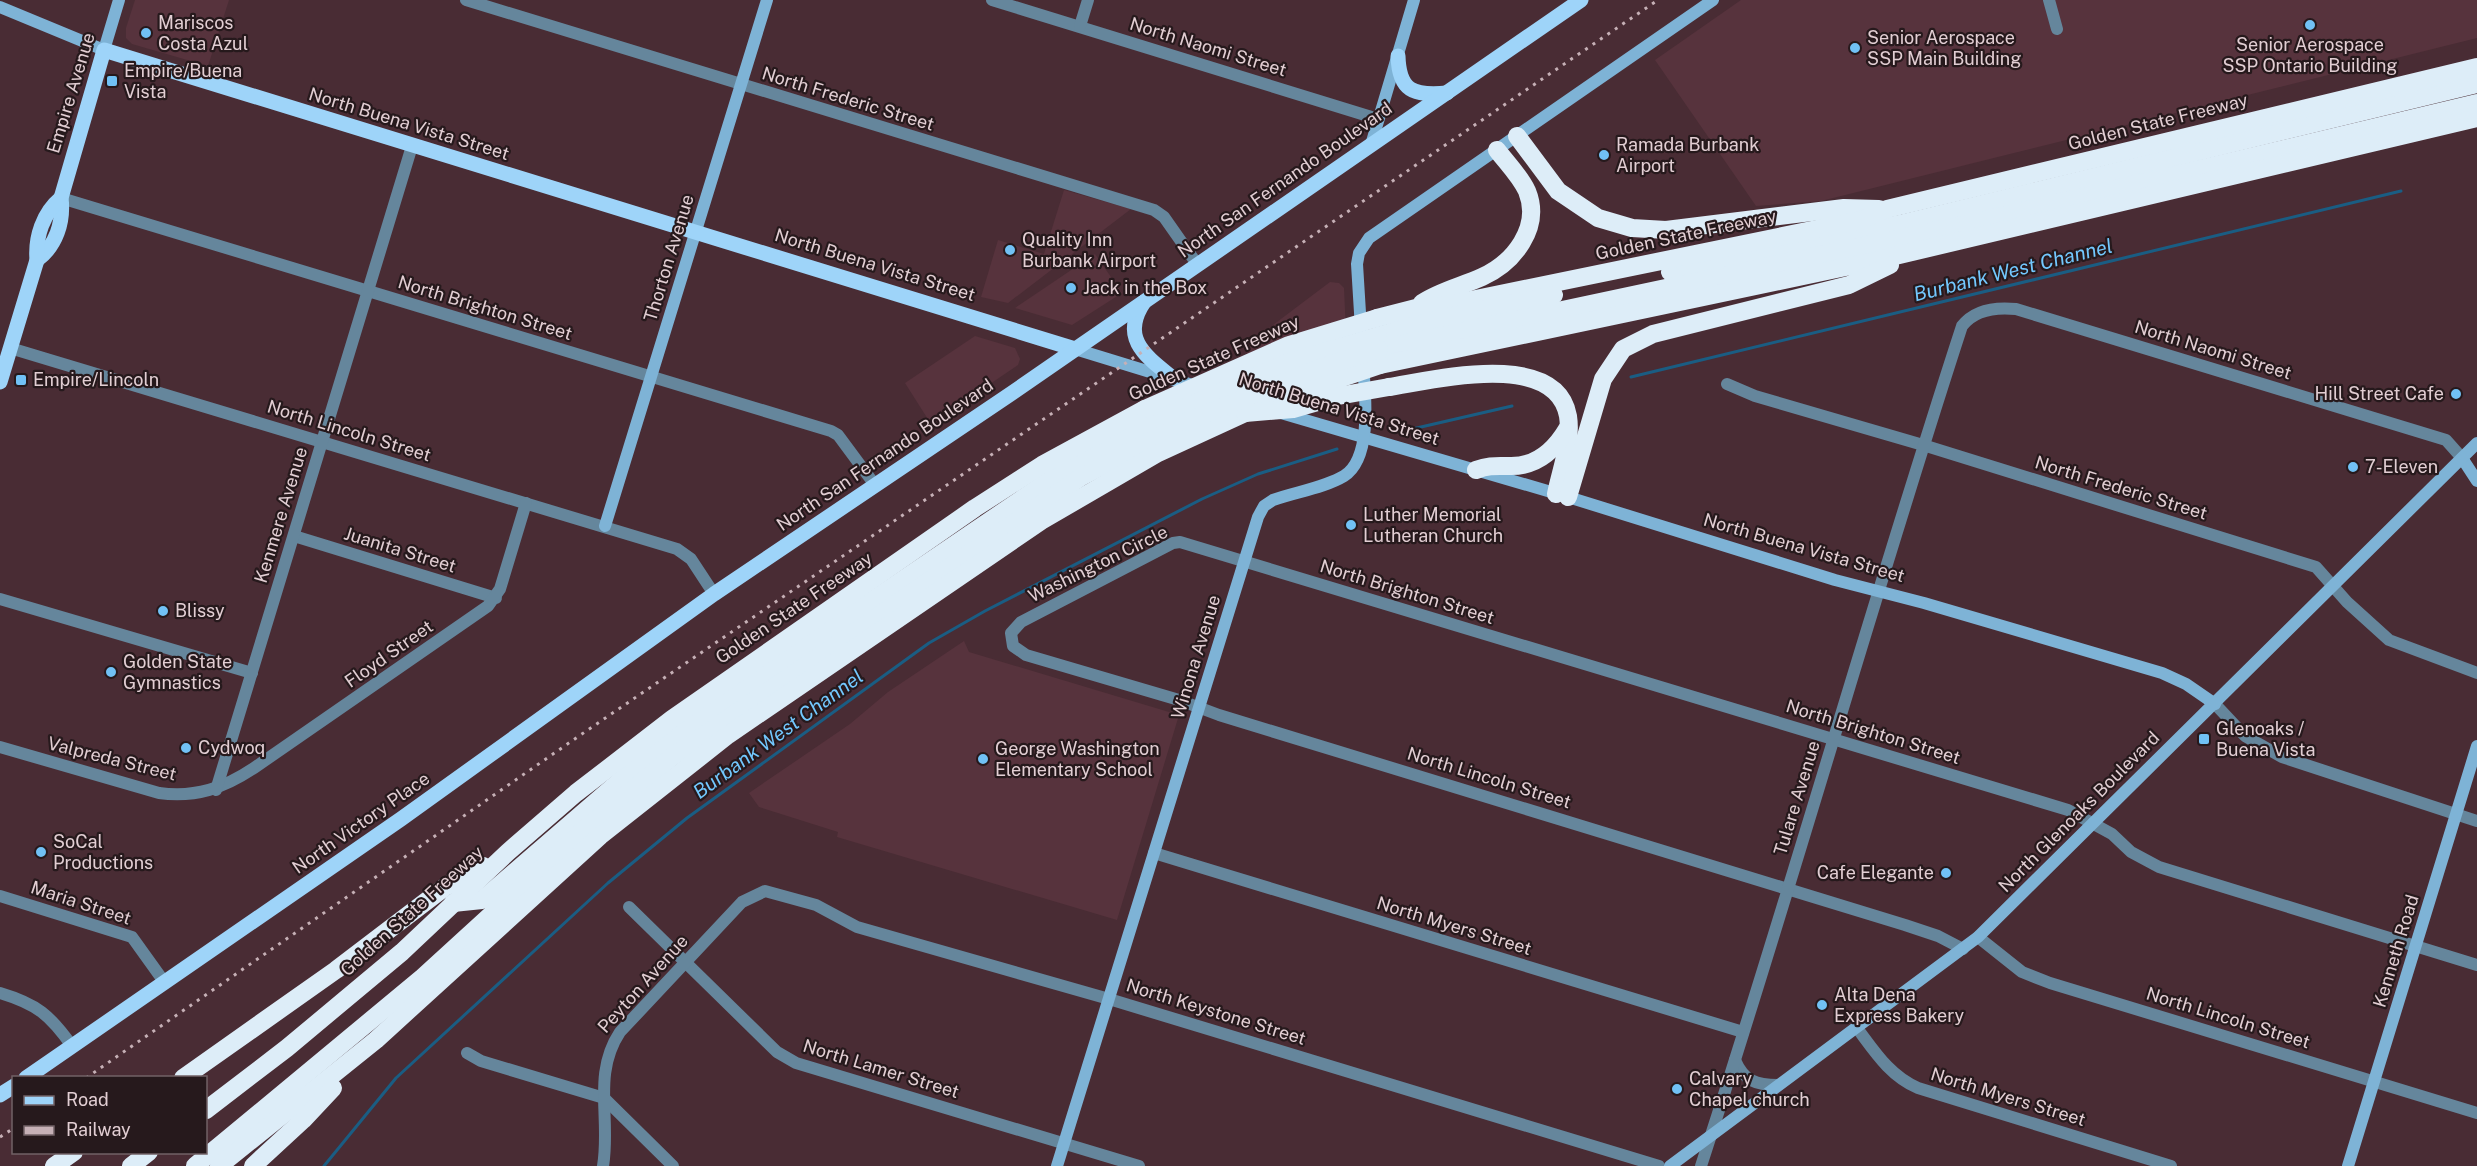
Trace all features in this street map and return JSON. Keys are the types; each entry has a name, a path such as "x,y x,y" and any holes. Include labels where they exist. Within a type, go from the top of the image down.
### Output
{"highway":[{"name":"Golden State Freeway","path":"219,1166 376,1040 600,836 728,735 1041,521 1118,474 1207,428 1245,413 1379,342 1416,308 1437,307 1860,220 1887,209 2477,67"},
{"path":"195,1166 372,1020 586,828 672,757 1046,500 1091,471 1186,422 1379,342 1459,314 1904,224 2477,84"},
{"path":"453,903 482,900 629,773 731,696 1047,482 1135,430 1287,363 1379,342 1985,220 2477,103"},
{"name":"Golden State Freeway","path":"207,1109 287,1048 394,959 508,852 585,786 724,682 975,508 1042,465 1145,409 1289,345 1379,342 1924,249 2477,118"},
{"path":"1516,136 1558,191 1598,218 1632,228 1666,230 1844,208 1887,209"},
{"path":"1416,308 1430,298 1483,277 1506,262 1520,247 1529,228 1531,208 1527,192 1497,150"},
{"path":"1562,495 1603,379 1623,350 1653,334 1849,285 1924,249"},
{"path":"1245,413 1293,410 1338,396 1482,374 1527,376 1553,388 1565,406 1568,428 1562,495"},
{"path":"1476,470 1490,464 1509,466 1528,464 1545,456 1557,446 1568,428"},
{"path":"184,1076 336,970 445,887 508,852"},
{"path":"253,1166 303,1120 376,1040"},
{"path":"54,1166 71,1154"},
{"path":"131,1166 146,1154"}],"main road":[{"name":"Empire Avenue","path":"0,382 37,260 51,250 63,213 61,198 119,0"},
{"name":"Thorton Avenue","path":"605,526 766,0"},
{"path":"1371,145 1414,0"},
{"name":"North San Fernando Boulevard","path":"714,594 1075,349 1581,0"},
{"path":"1497,150 1713,0"},
{"name":"North Buena Vista Street","path":"0,8 104,50 412,146 696,231 1363,437 1879,592 1924,603 2162,673 2186,684 2215,704"},
{"path":"1398,56 1401,79 1410,90 1427,94 1447,93"},
{"name":"Winona Avenue","path":"1057,1166 1258,517 1264,506 1273,500 1343,477 1358,459 1366,412 1357,264 1364,244 1497,150"},
{"path":"1146,298 1135,319 1135,340 1145,356 1174,379"},
{"name":"North Glenoaks Boulevard","path":"1670,1166 1978,937 2477,443"},
{"path":"2462,458 2477,481"},
{"name":"North Victory Place","path":"27,1076 401,819 714,594"},
{"name":"Kenneth Road","path":"2348,1166 2477,746"}],"street":[{"name":"North Frederic Street","path":"466,0 1154,210 1164,217 1197,264"},
{"name":"North Naomi Street","path":"993,0 1378,119"},
{"path":"1080,26 1088,0"},
{"path":"2049,0 2057,29"},
{"name":"Kenmere Avenue","path":"216,790 412,146"},
{"name":"North Brighton Street","path":"61,198 831,431 838,435 875,485"},
{"name":"Tulare Avenue","path":"1701,1166 1923,445 1962,326 1977,313 2003,308 2016,309"},
{"name":"North Naomi Street","path":"2016,309 2446,440 2462,458"},
{"name":"North Lincoln Street","path":"10,348 677,549 691,559 714,594"},
{"name":"North Frederic Street","path":"1727,384 1755,396 1923,445 2316,567 2389,640 2477,673"},
{"path":"496,598 526,503"},
{"name":"Juanita Street","path":"294,536 496,598"},
{"name":"Washington Circle","path":"1011,638 1013,628 1021,622 1173,543 1180,542 1245,561"},
{"name":"North Brighton Street","path":"1245,561 2068,810 2112,834 2138,857 2159,867 2477,965"},
{"name":"Floyd Street","path":"216,790 248,772 479,614 496,598"},
{"path":"0,599 252,673"},
{"name":"North Lincoln Street","path":"1011,638 1017,651 1026,656 1788,888 1938,936 1963,949"},
{"name":"North Buena Vista Street","path":"2215,704 2245,736 2282,757 2477,821"},
{"name":"Valpreda Street","path":"0,747 159,793 182,795 216,790"},
{"name":"North Myers Street","path":"1154,853 1743,1032"},
{"name":"North Keystone Street","path":"765,891 816,905 857,927 1110,999 1659,1166"},
{"name":"Peyton Avenue","path":"603,1166 606,1061 610,1048 620,1032 742,902 765,891"},
{"name":"Maria Street","path":"0,896 132,938 165,983"},
{"name":"North Lamer Street","path":"629,907 777,1052 795,1064 1139,1166"},
{"name":"North Lincoln Street","path":"1978,937 2022,972 2050,983 2477,1113"},
{"path":"0,993 33,1004 54,1021 72,1046"},
{"name":"North Myers Street","path":"1857,1028 1886,1066 1901,1080 1918,1088 2171,1166"},
{"path":"467,1053 481,1061 604,1098 674,1166"},
{"path":"1735,1060 1747,1079 1764,1085 1778,1085"}],"shaded area":[{"path":"135,0 229,0 208,66 132,44 126,38 126,28"},
{"path":"1741,0 2477,0 2477,38 1821,201 1756,206 1655,60"},
{"path":"1064,190 1131,209 1008,303 981,297 998,240 1044,254"},
{"path":"1095,254 1122,293 1072,325 1015,308"},
{"path":"1330,282 1339,283 1344,288 1348,378 1257,378 1244,347"},
{"path":"975,336 1015,348 1020,359 1018,365 931,424 905,383"},
{"name":"George Washington Elementary School","path":"964,641 969,652 1179,715 1117,920 837,837 838,832 759,807 749,793 850,724 888,692"}],"waterway":[{"name":"Burbank West Channel","path":"1631,377 2401,191"},
{"name":"Burbank West Channel","path":"1408,430 1512,406"},
{"name":"Burbank West Channel","path":"324,1166 396,1078 608,883 687,818 929,643 985,611 1202,499 1258,474 1337,449"}],"railway":[{"path":"89,1076 579,736 1658,0"},
{"path":"0,1137 12,1129"}],"place":[{"name":"Senior Aerospace SSP Ontario Building","path":"2310,25"},
{"name":"Mariscos Costa Azul","path":"146,33"},
{"name":"Senior Aerospace SSP Main Building","path":"1855,48"},
{"name":"Empire/Buena Vista","path":"112,81"},
{"name":"Ramada Burbank Airport","path":"1604,155"},
{"name":"Quality Inn Burbank Airport","path":"1010,250"},
{"name":"Jack in the Box","path":"1071,288"},
{"name":"Empire/Lincoln","path":"21,380"},
{"name":"Hill Street Cafe","path":"2456,394"},
{"name":"7-Eleven","path":"2353,467"},
{"name":"Luther Memorial Lutheran Church","path":"1351,525"},
{"name":"Blissy","path":"163,611"},
{"name":"Golden State Gymnastics","path":"111,672"},
{"name":"Glenoaks / Buena Vista","path":"2204,739"},
{"name":"Cydwoq","path":"186,748"},
{"name":"George Washington Elementary School","path":"983,759"},
{"name":"SoCal Productions","path":"41,852"},
{"name":"Cafe Elegante","path":"1946,873"},
{"name":"Alta Dena Express Bakery","path":"1822,1005"},
{"name":"Calvary Chapel church","path":"1677,1089"}]}
